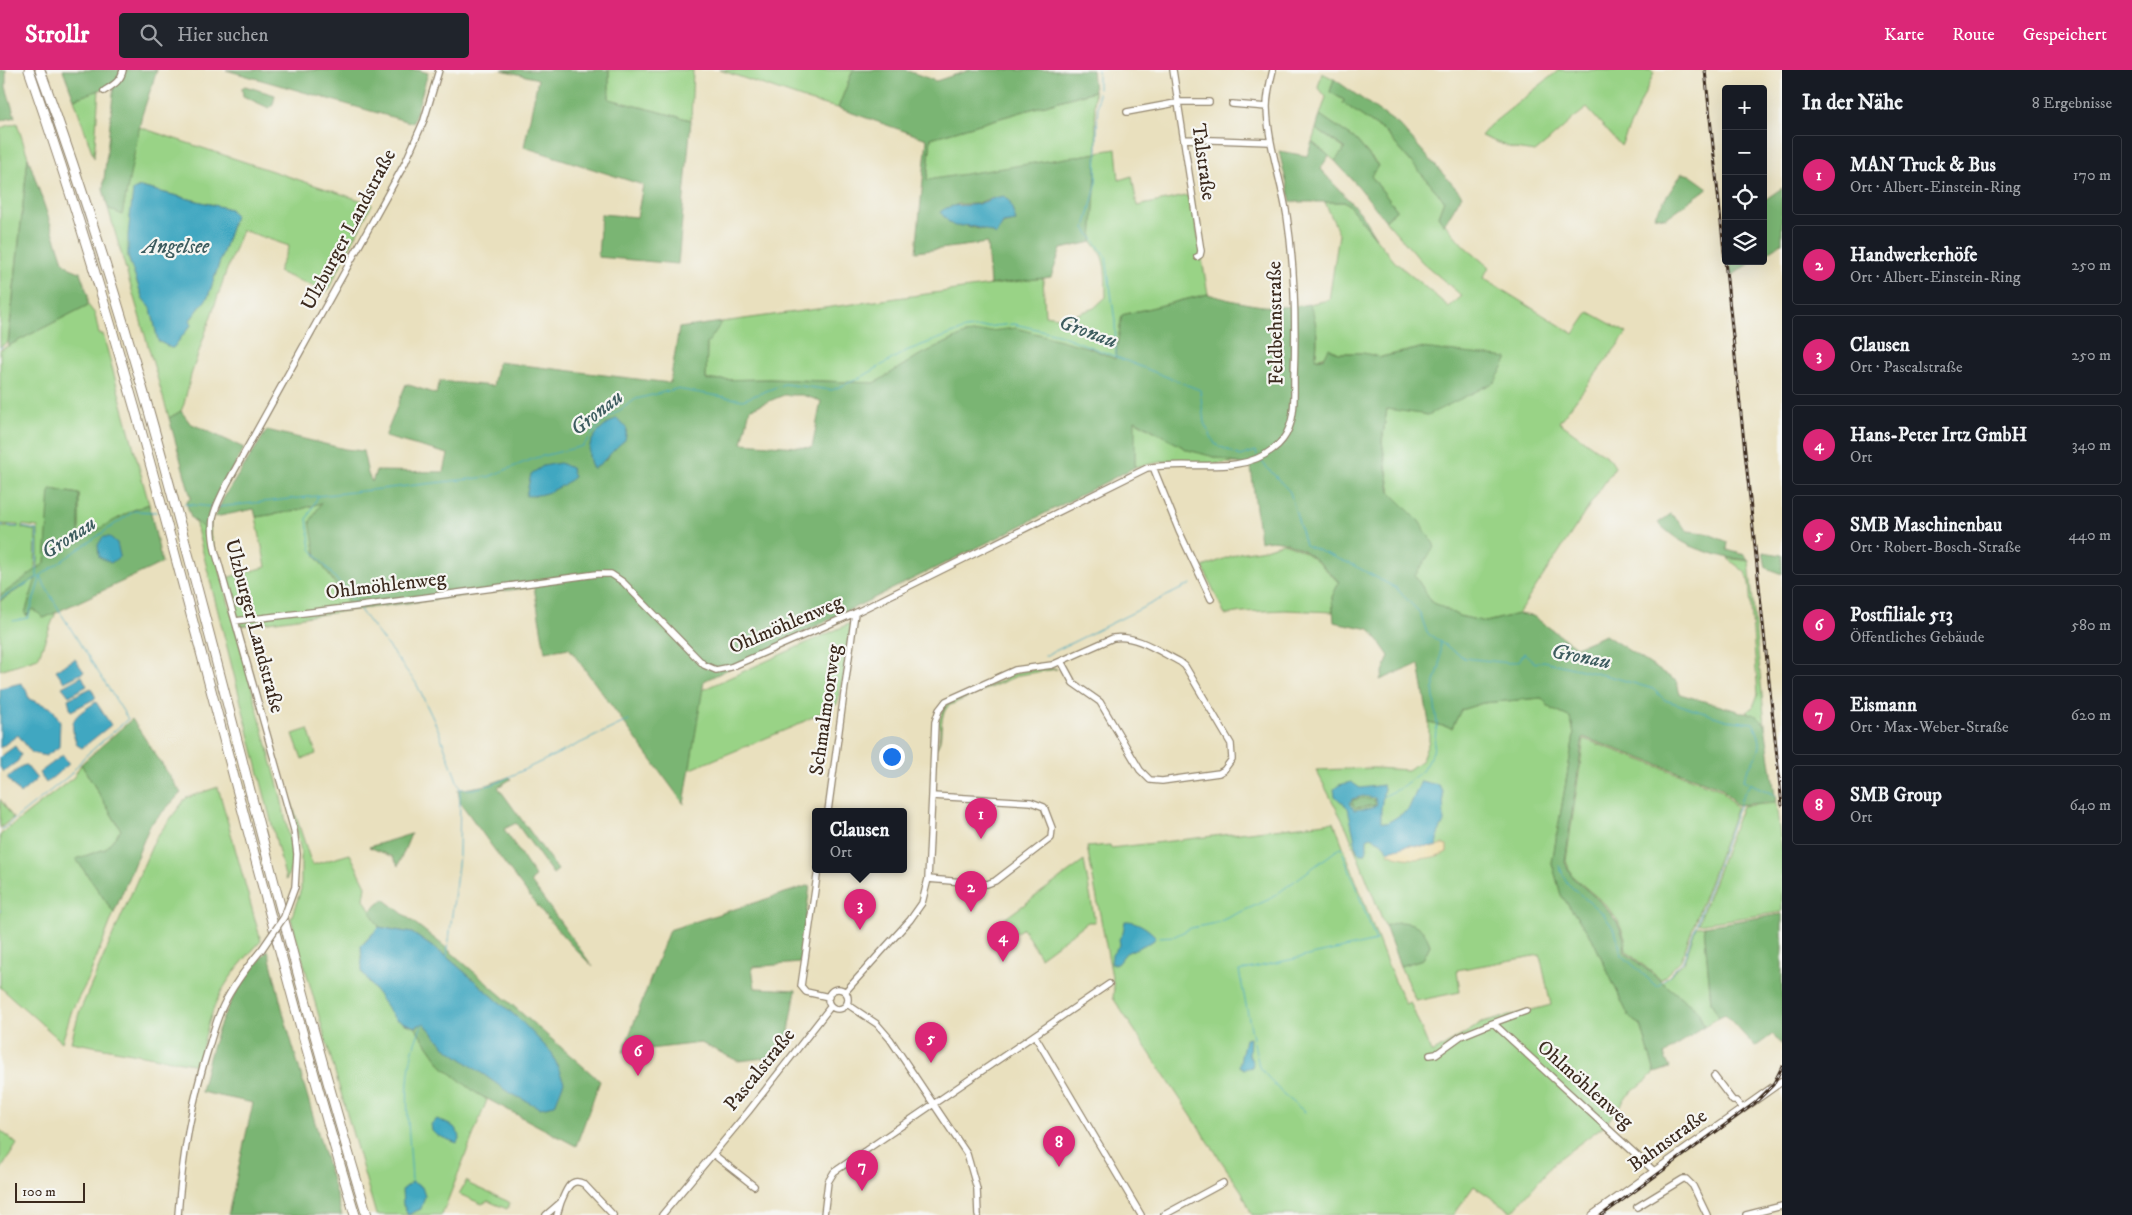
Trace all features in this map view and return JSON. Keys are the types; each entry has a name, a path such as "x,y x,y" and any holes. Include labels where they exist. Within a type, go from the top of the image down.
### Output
{"highway":[{"path":"29,70 84,234 143,433 286,970 355,1215"},
{"path":"40,70 94,230 151,423 311,1022 367,1215"},
{"path":"345,1181 344,1191 349,1215"},
{"path":"359,1190 371,1215"}],"main road":[{"name":"Bahnstraße","path":"1763,1094 1782,1076"},
{"name":"Bahnstraße","path":"1593,1215 1782,1081"}],"street":[{"path":"104,91 115,84 121,77 123,70"},
{"name":"Ulzburger Landstraße","path":"178,1215 180,1182 187,1141 202,1072 217,1021 222,1007 235,984 284,917 295,887 297,854 294,830 215,550 211,528 213,514 405,163 424,120 439,70"},
{"name":"Talstraße","path":"1173,70 1201,250 1197,257"},
{"name":"Feldbehnstraße","path":"1153,467 1228,465 1256,458 1273,450 1283,440 1289,428 1293,405 1295,346 1289,231 1270,142 1267,107 1273,70"},
{"path":"1127,112 1178,103 1208,102"},
{"path":"1232,104 1267,107"},
{"path":"1184,139 1270,142"},
{"path":"1153,467 1179,531 1211,599"},
{"name":"Ohlmöhlenweg","path":"235,621 597,574 611,574 623,582 704,665 716,670 731,667 855,613 1153,467"},
{"name":"Schmalmoorweg","path":"828,808 855,613"},
{"path":"845,992 910,920 922,903 928,879 934,796 936,722 942,706 951,698 1015,670 1044,667 1113,638 1134,639 1180,662 1189,672 1231,744 1232,759 1229,765 1224,770 1212,775 1162,781 1150,780 1140,770 1100,702 1073,683 1061,661"},
{"path":"928,879 987,884 994,881 1043,845 1051,838 1052,828 1044,807 1031,802 934,796"},
{"path":"817,873 801,986 806,992 829,997"},
{"path":"824,1215 828,1182 834,1172 1109,984"},
{"path":"829,997 835,990 845,992"},
{"path":"829,997 831,1006 836,1009 843,1008 847,1004 848,998 845,992"},
{"path":"847,1004 877,1024 909,1064 967,1154 977,1189 978,1215"},
{"name":"Pascalstraße","path":"662,1215 831,1006"},
{"path":"1430,1055 1436,1054 1461,1036 1526,1011"},
{"name":"Ohlmöhlenweg","path":"1493,1023 1654,1171"},
{"path":"1035,1036 1141,1215"},
{"path":"1714,1076 1733,1101 1736,1101 1742,1108"},
{"path":"713,1154 754,1186"},
{"path":"1637,1207 1686,1179 1693,1186 1707,1215"},
{"path":"557,1215 568,1186 579,1181 613,1215"},
{"path":"1164,1215 1223,1182"},
{"path":"546,1215 561,1202"},
{"path":"1746,1215 1782,1206"}],"green space":[{"path":"0,70 6,70 6,87 15,117 0,121"},
{"path":"63,70 157,70 142,115 122,215 108,208 103,189 114,85 74,99"},
{"path":"226,70 418,70 428,73 413,123"},
{"path":"502,70 609,70 609,99 691,120 678,264 598,257 601,214 637,217 643,185 524,147 538,79"},
{"path":"609,70 693,70 691,120 609,99"},
{"path":"720,70 853,70 838,108 813,102"},
{"path":"853,70 905,70 936,81 970,70 1092,70 1094,91 931,138 927,180 1097,153 1092,242 1061,249 1051,277 990,285 987,243 916,252 927,139 838,108","holes":["993,197 1016,221 989,229 978,229 964,225 940,212 958,204 976,204"]},
{"path":"1559,70 1651,70 1654,73 1621,146 1587,108 1535,152 1514,149 1481,136 1489,126"},
{"path":"1322,73 1334,79 1330,92 1344,100 1343,103 1385,132 1444,200 1438,216 1464,246 1489,267 1483,278 1574,334 1589,312 1627,333 1559,422 1610,459 1615,467 1518,614 1486,622 1459,616 1432,602 1415,576 1419,521 1391,493 1382,442 1387,408 1428,415 1421,348 1381,357 1363,353 1338,353 1315,359 1317,346 1316,331 1314,317 1309,304 1329,300 1339,234 1325,202 1346,202 1395,262 1449,307 1462,296 1422,262 1385,220 1397,210 1371,176 1378,165 1355,139 1320,115 1326,97 1318,87"},
{"path":"1334,79 1399,125 1462,195 1444,225 1438,216 1444,200 1385,132 1343,103 1344,100 1330,92"},
{"path":"245,86 275,95 273,105 269,108 243,96 242,88"},
{"path":"99,90 94,158 74,99"},
{"path":"1094,91 1097,152 1116,149 1119,180 1132,176 1137,206 1191,195 1208,294 1122,315 1115,359 1090,348 965,334 918,356 875,383 770,379 706,380 707,343 722,322 1043,278 1045,315 1066,318 1094,308 1106,297 1103,261 1092,242 1097,153 927,181 931,138"},
{"path":"1320,115 1355,139 1378,166 1371,176 1397,210 1385,220 1335,161 1345,148 1316,129"},
{"path":"17,123 28,157 8,342 0,347 0,128"},
{"path":"139,127 372,204 327,292 278,272 289,246 242,230 191,375 184,404 181,411 169,418 108,208 122,214","holes":["141,187 230,209 235,216 208,297 190,320 191,324 173,348 158,341 151,308 143,299 128,257 130,217 137,188"]},
{"path":"1316,129 1345,149 1335,161 1312,142"},
{"path":"1312,142 1329,156 1320,169 1360,212 1376,238 1346,202 1291,202 1279,151 1307,156"},
{"path":"28,157 63,261 70,268 80,272 88,295 88,305 8,346"},
{"path":"1682,173 1690,175 1708,188 1666,218 1654,216"},
{"path":"1782,188 1782,243 1767,252 1767,220 1767,198"},
{"path":"1730,265 1748,265 1731,276"},
{"path":"1208,294 1233,301 1271,307 1309,304 1314,317 1316,331 1315,359 1324,358 1329,348 1338,353 1363,353 1381,357 1421,348 1508,358 1495,382 1428,415 1387,409 1382,441 1390,492 1419,521 1435,546 1415,576 1432,602 1459,616 1486,622 1518,614 1533,616 1576,647 1605,635 1676,681 1680,694 1751,714 1761,719 1765,725 1776,802 1736,805 1722,788 1583,737 1565,862 1572,877 1603,904 1617,922 1624,938 1625,952 1698,1011 1704,1026 1664,1055 1670,1068 1655,1073 1641,1025 1629,1017 1592,938 1561,895 1552,863 1574,735 1571,718 1551,709 1542,698 1483,703 1461,710 1452,728 1429,723 1419,664 1380,680 1389,656 1370,629 1334,622 1332,597 1339,582 1314,558 1294,545 1272,540 1260,542 1251,467 1188,450 1135,420 1135,467 1001,536 704,681 684,804 569,648 545,652 534,587 353,610 316,556 310,522 321,503 295,511 256,517 254,509 215,517 223,499 267,430 345,449 363,451 368,474 372,482 376,471 444,472 448,454 385,437 406,384 436,394 440,381 493,386 498,362 670,383 679,328 722,322 707,344 706,380 770,379 875,383 918,356 965,334 1016,328 1090,348 1115,359 1122,315","holes":["784,395 802,395 821,401 812,448 742,443 750,409","617,418 625,440 613,449 605,461 607,424"]},
{"path":"88,305 95,314 99,334 103,334 149,504 133,510 79,541 79,494 51,489 45,563 38,569 38,527 22,525 22,528 36,531 35,572 0,596 0,527 18,527 18,525 0,524 0,350"},
{"path":"181,411 190,423 244,448 211,513 210,534 205,536 202,526 191,518 186,502 191,498 169,418"},
{"path":"1134,420 1188,450 1239,463 1203,464 1166,461 1135,467"},
{"path":"50,489 79,494 79,540 131,511 149,504 162,563 44,618 33,609 26,616 25,613 36,578 0,601 0,596 45,563"},
{"path":"321,503 316,556 353,610 241,626 226,578 266,567 256,517 295,511"},
{"path":"1671,514 1688,531 1706,533 1728,542 1727,550 1745,555 1749,561 1728,558 1697,549 1682,541 1658,523"},
{"path":"195,521 210,534 280,793 291,846 292,866 286,880"},
{"path":"1283,543 1307,554 1339,583 1332,597 1333,612 1285,610 1225,615 1203,567 1239,553 1265,549"},
{"path":"1763,552 1782,555 1782,574 1766,568"},
{"path":"1727,558 1749,561 1765,725 1763,721 1747,711 1753,707 1758,694 1749,583 1745,572"},
{"path":"37,577 25,613 27,616 33,609 44,618 56,612 38,658 0,670 0,601"},
{"path":"851,623 837,704 795,726 689,770 702,690"},
{"path":"1057,669 1019,675 948,706 943,717 939,745 936,749 939,741 940,726 938,723 945,706 955,699 958,700 1005,679 1006,676 1027,670"},
{"path":"1542,698 1551,709 1571,718 1574,735 1552,863 1561,895 1592,938 1629,1017 1641,1025 1655,1073 1626,1097 1606,1124 1556,1161 1512,1212 1474,1186 1453,1215 1252,1215 1242,1192 1113,998 1114,987 1087,847 1110,845 1111,848 1334,822 1385,958 1405,1004 1410,1002 1431,1052 1434,1052 1482,1023 1551,1005 1540,955 1457,970 1460,992 1416,1001 1400,966 1423,959 1430,945 1422,931 1412,924 1400,923 1385,926 1347,829 1316,770 1374,768 1408,770 1422,760 1429,741 1429,723 1452,728 1461,710 1483,703"},
{"path":"132,719 181,793 150,825 114,913 76,859 105,849 121,830 81,764"},
{"path":"308,729 316,754 302,759 293,734"},
{"path":"1584,739 1722,790 1737,807 1681,960 1661,980 1626,951 1625,938 1618,921 1605,904 1572,876 1566,861"},
{"path":"81,764 121,830 105,849 76,859 114,913 87,982 72,1010 62,1042 0,987 0,835 74,777"},
{"path":"509,777 511,779 498,787 558,870 553,874 516,823 504,829 535,876 531,882 593,967 556,929 539,908 460,802 458,790 487,785"},
{"path":"218,787 261,941 239,966 220,994 210,1020 198,1065 71,1042 79,1013 155,839 186,798"},
{"path":"1363,798 1375,800 1375,805 1355,808 1352,803 1353,800"},
{"path":"0,799 13,818 0,828"},
{"path":"291,801 312,865 350,854 366,886 364,899 379,927 361,946 405,1024 415,1027 443,1067 487,1100 442,1215 408,1215 376,1215 291,919 301,889 301,853","holes":["403,1205 421,1209 408,1215"]},
{"path":"1776,803 1782,852 1782,912 1698,924 1742,806"},
{"path":"411,834 398,866 393,857 369,847"},
{"path":"1084,861 1095,922 1088,922 1040,957 1023,928 1008,938 996,925"},
{"path":"810,885 800,963 752,967 755,988 796,990 787,1043 775,1057 738,1061 701,1043 623,1052 669,930"},
{"path":"384,899 444,946 600,1081 576,1146 476,1093 443,1067 415,1027 424,1023 445,1047 485,1074 520,1020 447,957 412,933 379,927 370,911"},
{"path":"1782,914 1782,1045 1773,1034 1755,1047 1725,1014 1719,1017 1711,1002 1704,926"},
{"path":"1397,922 1414,925 1425,934 1430,945 1423,959 1400,966 1385,926"},
{"path":"1704,926 1711,1002 1719,1017 1704,1026 1698,1011 1662,982 1684,962 1696,927"},
{"path":"268,950 284,1016 342,1215 228,1215 253,1103 201,1092 211,1051 224,1016 242,983"},
{"path":"0,1130 17,1144 0,1171"},
{"path":"467,1180 469,1184 510,1203 507,1209 488,1201 482,1204 459,1194"}],"sand":[{"path":"1447,845 1447,852 1433,857 1409,859 1388,853 1393,848 1399,846 1429,847"}],"water":[{"name":"Angelsee","path":"141,187 230,209 235,216 208,297 190,320 192,324 173,348 158,341 151,308 143,299 128,257 128,235 133,190"},
{"path":"1004,196 1010,202 1016,221 1003,223 996,235 987,230 953,225 940,212 949,207 978,204"},
{"path":"617,418 627,429 625,440 593,469 589,452 590,445 597,433"},
{"path":"560,463 571,468 574,477 552,491 526,496 531,474 543,466"},
{"path":"103,537 110,537 117,543 120,556 111,563 99,557 98,545"},
{"path":"75,659 84,672 64,682 56,670"},
{"path":"82,676 87,686 69,696 62,687"},
{"path":"21,683 26,689 29,699 52,708 60,721 59,747 46,756 32,753 18,735 0,748 0,688"},
{"path":"91,688 96,698 71,711 68,699"},
{"path":"96,702 111,725 82,748 77,745 73,723 78,715"},
{"path":"15,746 21,755 18,761 3,772 0,767 0,757"},
{"path":"63,755 69,764 46,783 39,773"},
{"path":"26,765 37,779 20,794 7,778"},
{"path":"1421,781 1438,785 1443,791 1444,822 1438,834 1436,847 1410,845 1389,851 1381,842 1371,837 1367,839 1365,854 1360,854 1357,851 1348,808 1335,796 1334,789 1339,785 1351,782 1360,788 1383,785 1381,822 1387,823 1408,810","holes":["1363,796 1375,798 1377,804 1371,808 1354,810 1350,803 1352,799"]},
{"path":"1125,921 1134,922 1142,926 1156,937 1153,941 1126,953 1117,964 1111,964 1112,955 1120,944 1119,939 1123,933"},
{"path":"379,927 412,933 447,957 520,1020 552,1053 564,1082 555,1105 540,1108 508,1092 445,1047 424,1023 415,1027 395,1019 362,972 361,946"},
{"path":"1250,1038 1249,1055 1253,1063 1252,1067 1244,1069 1239,1066 1245,1039"},
{"path":"437,1119 454,1127 460,1136 457,1143 436,1135 432,1131 431,1124"},
{"path":"412,1182 422,1187 425,1196 421,1209 408,1215 403,1205 402,1190"}],"waterway":[{"path":"1098,70 1098,89"},
{"path":"1098,93 1096,186 1085,228 1106,257 1115,321 1116,355"},
{"name":"Gronau","path":"218,507 488,477 535,458 583,446 601,423 636,399 676,389 743,400 784,384 832,390 860,378 906,351 965,329 1014,324 1058,334 1200,390 1204,423 1215,444 1240,456 1256,451 1257,455"},
{"name":"Gronau","path":"1260,460 1290,492 1305,545 1353,565 1396,588 1420,613 1427,633 1464,658 1510,663 1519,661 1524,653 1535,663 1543,661 1616,678 1653,689 1665,700 1726,720 1753,723 1758,733 1760,747 1743,780 1777,796"},
{"path":"318,496 307,519 311,549 356,603"},
{"name":"Gronau","path":"184,504 214,507"},
{"name":"Gronau","path":"0,599 37,578 134,511 156,512"},
{"path":"0,525 18,527"},
{"path":"22,527 37,530 37,578"},
{"path":"41,576 61,613"},
{"path":"13,621 28,618 41,576"},
{"path":"1045,656 1191,584"},
{"path":"360,610 416,683 438,729 460,789 459,856 447,957"},
{"path":"0,831 70,775 84,757 128,719 62,615"},
{"path":"1384,796 1399,789 1422,771 1433,752 1437,724 1433,689 1440,665 1440,643"},
{"path":"460,789 473,789 494,784 629,720"},
{"path":"1740,800 1750,784"},
{"path":"1559,866 1567,883 1604,915 1615,931 1622,955 1657,987 1683,961 1740,803"},
{"path":"1160,937 1175,936 1191,928 1216,923 1270,899 1341,847 1342,850"},
{"path":"1305,1112 1281,1092 1259,1067 1239,971 1376,941 1343,853"},
{"path":"412,1182 407,1101 408,1081 415,1042 423,1023"}],"railway":[{"path":"1705,70 1782,805"},
{"path":"1602,1215 1755,1103 1773,1085 1782,1067"}],"place":[{"name":"MAN Truck & Bus","path":"981,839"},
{"name":"Handwerkerhöfe","path":"971,912"},
{"name":"Clausen","path":"860,930"},
{"name":"Hans-Peter Irtz GmbH","path":"1003,962"},
{"name":"SMB Maschinenbau","path":"931,1063"},
{"name":"Postfiliale 513","path":"638,1076"},
{"name":"SMB Group","path":"1059,1167"},
{"name":"Eismann","path":"862,1191"}]}
